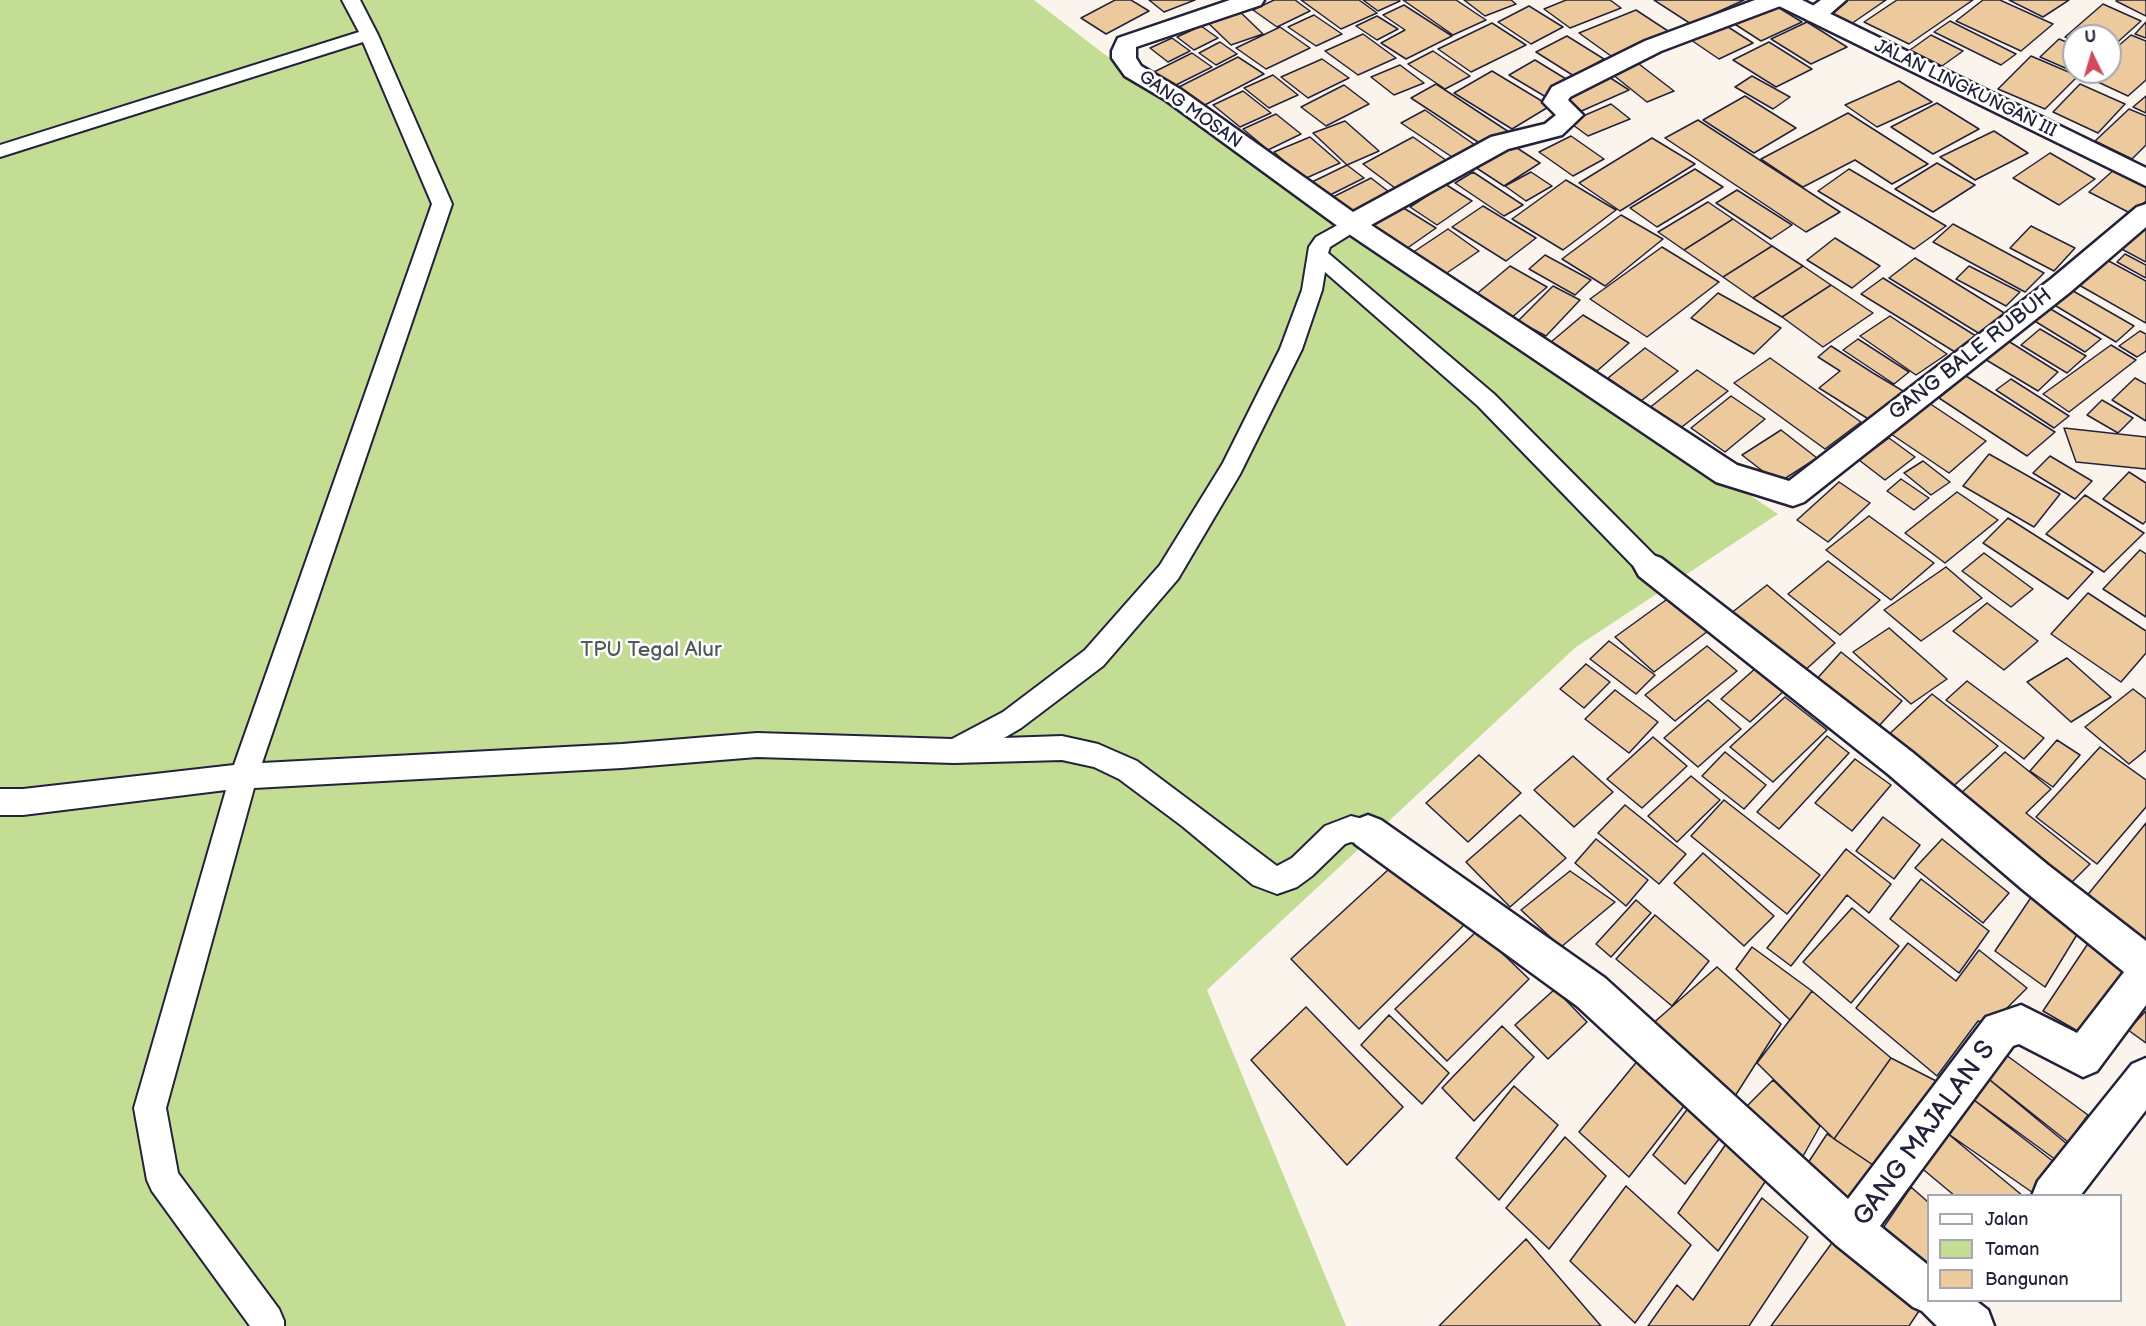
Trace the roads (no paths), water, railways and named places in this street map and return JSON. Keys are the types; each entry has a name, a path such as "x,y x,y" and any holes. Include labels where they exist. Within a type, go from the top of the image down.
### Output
{"street":[{"path":"1352,224 1500,143 1553,130 1571,115 1555,102 1560,92 1653,46 1775,0"},
{"name":"JALAN LINGKUNGAN III","path":"1785,0 2146,178"},
{"path":"1815,15 1835,0"},
{"name":"GANG MOSAN","path":"1241,2 1126,43 1123,51 1125,57 1133,71 1172,94 1352,224"},
{"name":"GANG BALE RUBUH","path":"1352,224 1727,474 1792,494 2060,286 2146,213"},
{"path":"1650,567 1900,763 2035,877 2146,965"},
{"path":"1374,837 1590,992 1680,1071 1851,1230"},
{"name":"GANG MAJALAN S","path":"1927,1287 1851,1230 2000,1031 2021,1024 2083,1057 2146,974"},
{"path":"2056,1194 2146,1078"}],"lane":[{"path":"267,1326 267,1321 163,1180 150,1108 244,776 442,204 369,35 351,0"},
{"path":"0,152 369,35"},
{"path":"954,751 1012,720 1094,658 1169,572 1232,468 1291,349 1312,290 1318,255 1323,242 1352,224"},
{"path":"1318,255 1486,400 1650,567"},
{"path":"0,802 23,802 244,776 622,756 757,745 954,751 1062,748 1098,756 1128,770 1192,817 1263,875 1277,880 1287,877 1302,867 1335,835 1351,829 1374,837"}],"park label":[{"name":"TPU Tegal Alur","path":"651,651"}]}
